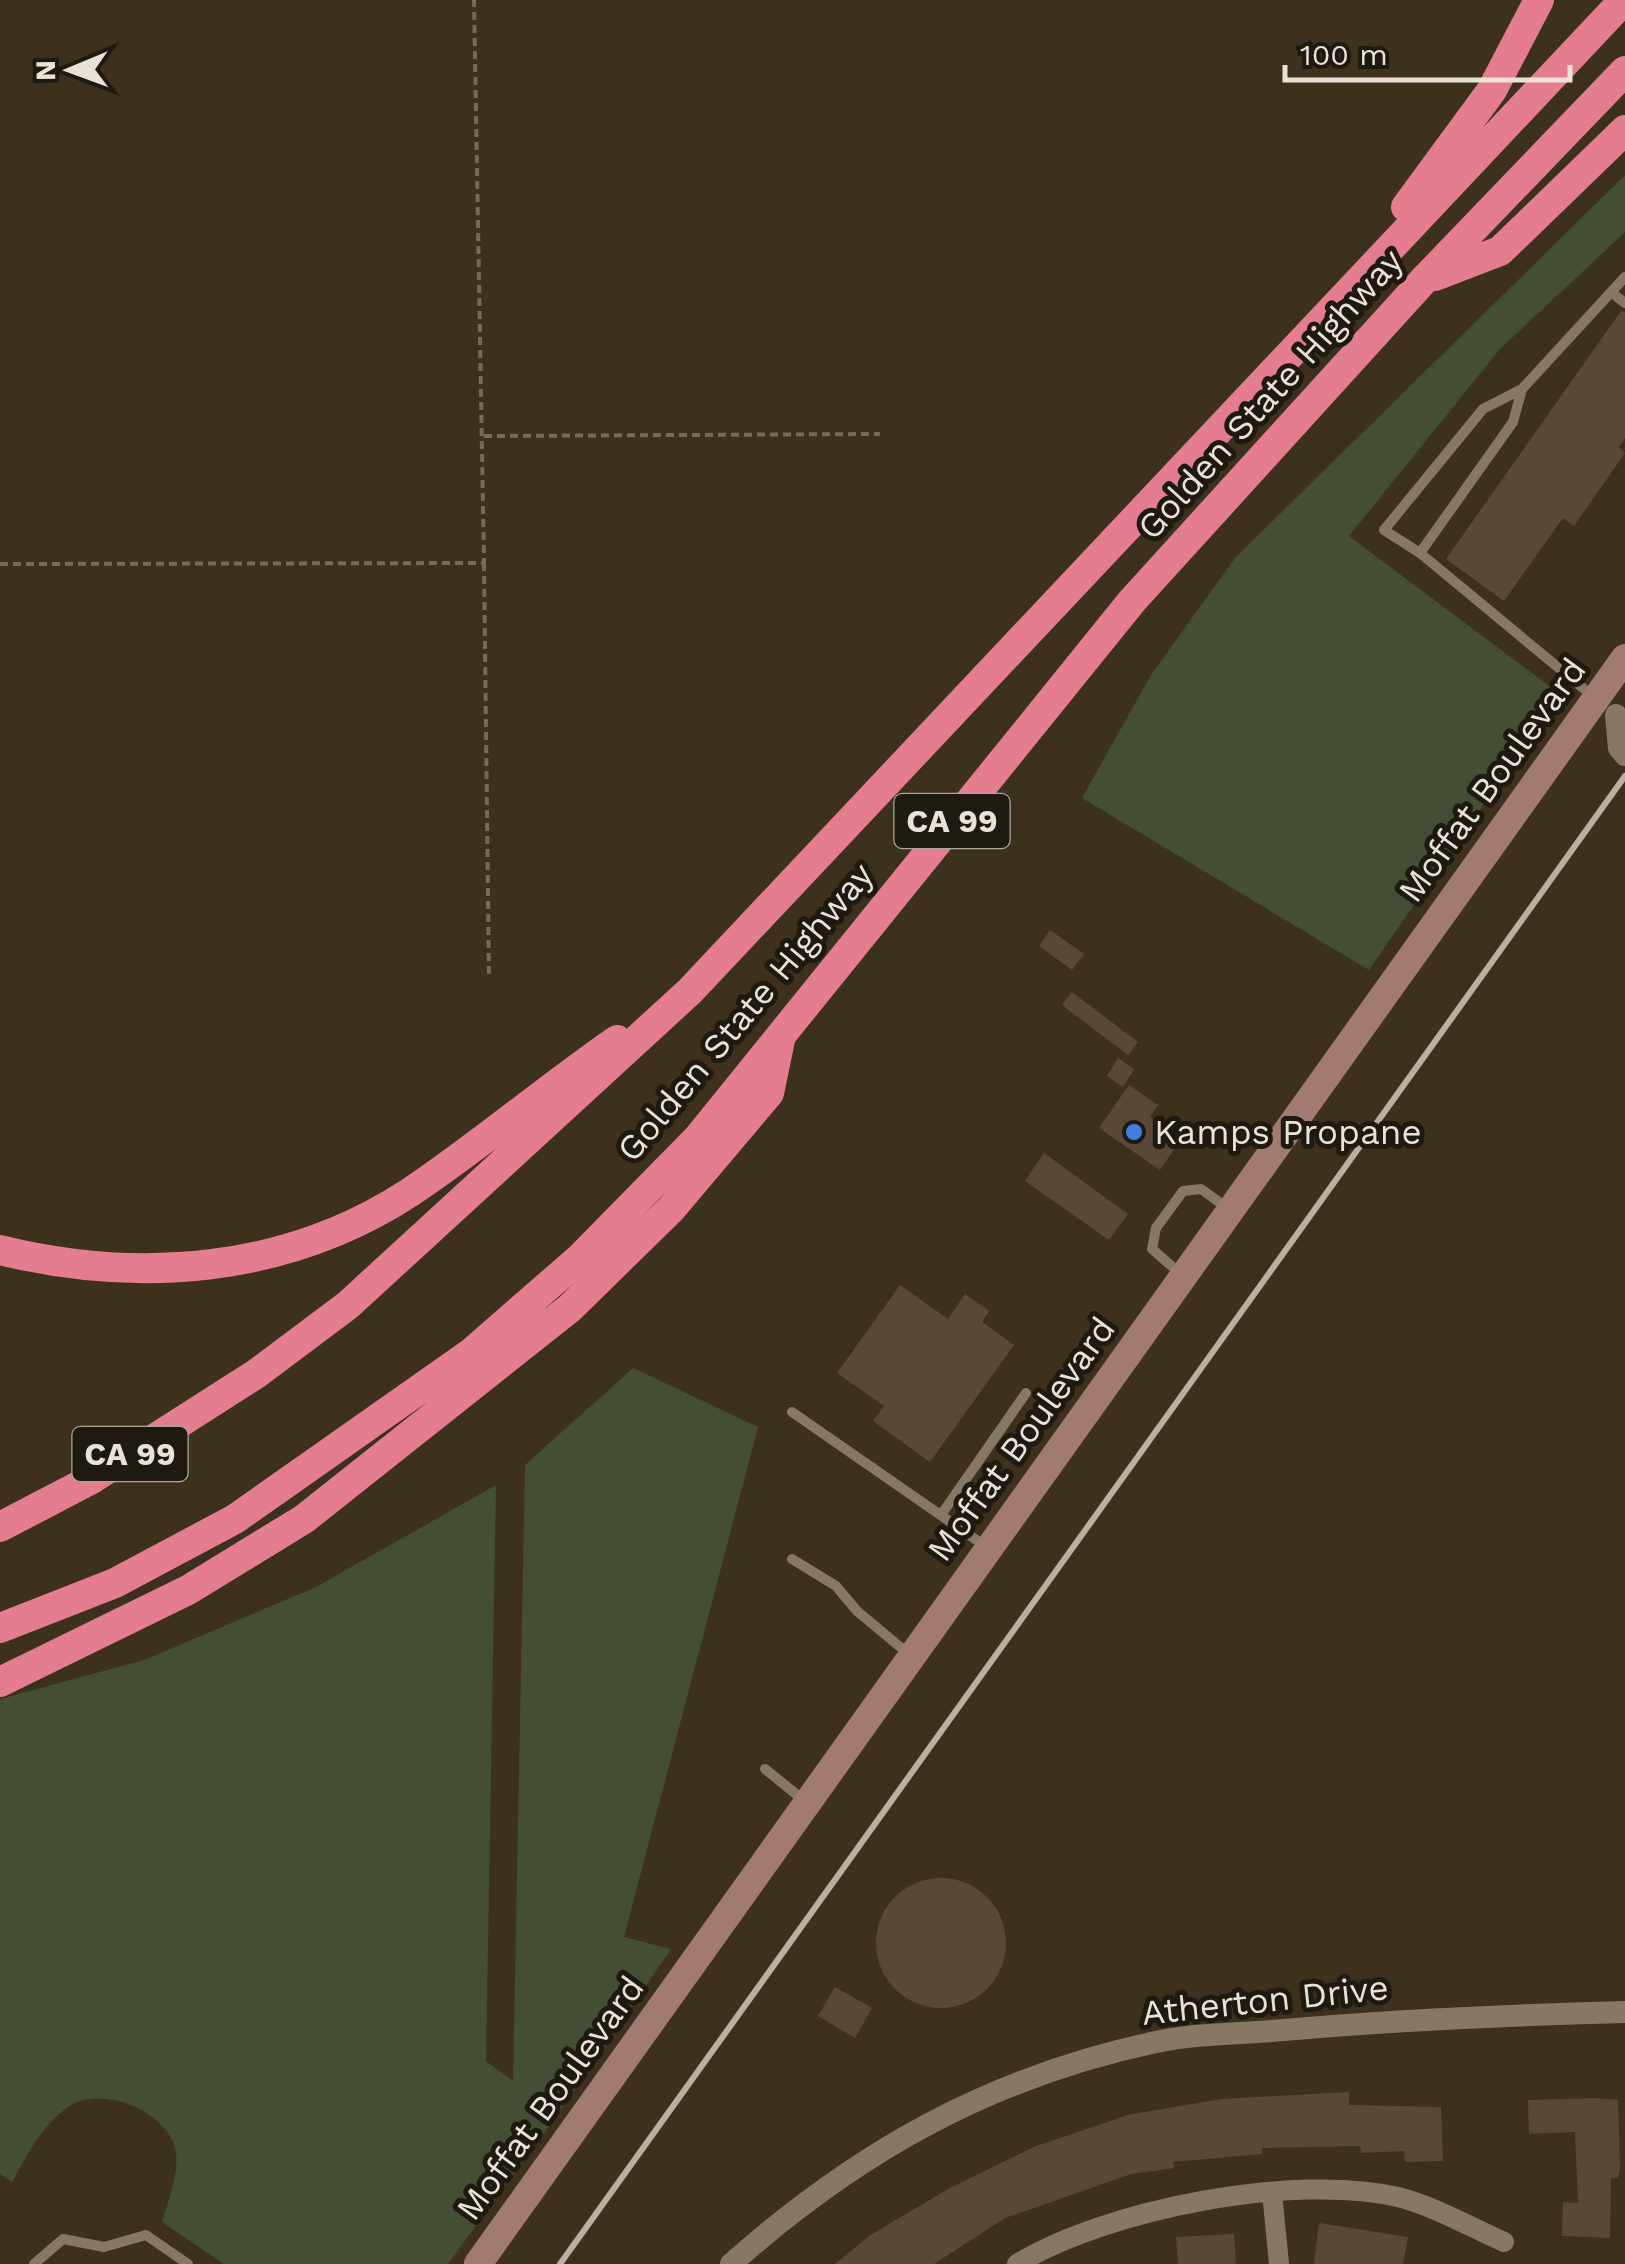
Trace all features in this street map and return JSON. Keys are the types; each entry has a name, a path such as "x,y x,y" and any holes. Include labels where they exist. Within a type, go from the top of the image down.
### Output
{"highway":[{"path":"1325,318 1492,90 1539,0"},
{"name":"Golden State Highway","path":"0,1527 90,1480 256,1374 348,1305 560,1116 690,990 1624,0"},
{"name":"Golden State Highway","path":"0,1628 115,1583 235,1519 472,1353 580,1258 698,1138 1132,601 1422,281 1625,71"},
{"path":"1422,281 1500,250 1625,130"},
{"path":"0,1250 60,1264 155,1271 269,1255 338,1231 405,1196 474,1148 542,1092 690,990"},
{"path":"0,1682 188,1590 304,1519 570,1308 671,1209 769,1093 782,1034"}],"main road":[{"name":"Moffat Boulevard","path":"478,2264 1230,1210 1612,710 1625,658"}],"street":[{"path":"1612,710 1619,748 1625,755"},
{"name":"Atherton Drive","path":"732,2264 802,2201 874,2154 968,2103 1055,2069 1159,2041 1416,2018 1625,2012"},
{"path":"1017,2264 1096,2230 1144,2216 1272,2192 1325,2188 1400,2198 1504,2242"},
{"path":"1272,2192 1279,2264"}],"lane":[{"path":"1612,710 1420,553 1384,530 1483,409 1522,389 1625,278"},
{"path":"1610,292 1625,303"},
{"path":"1420,553 1513,422 1522,389"},
{"path":"1183,1276 1152,1249 1156,1228 1183,1191 1193,1188 1230,1210"},
{"path":"940,1516 1026,1393"},
{"path":"792,1412 988,1549"},
{"path":"792,1559 836,1586 857,1611 912,1656"},
{"path":"765,1769 807,1803"},
{"path":"34,2264 63,2239 104,2246 146,2235 188,2264"}],"path":[{"path":"474,0 484,436 489,978"},
{"path":"484,436 880,434"},
{"path":"0,564 484,563"}],"green space":[{"path":"1625,175 1625,232 1500,349 1349,536 1560,694 1369,970 1082,798 1151,675 1235,558"},
{"path":"633,1368 758,1427 624,1937 671,1949 556,2117 448,2264 224,2264 162,2222 175,2173 174,2145 167,2132 144,2111 112,2100 81,2101 68,2107 43,2132 12,2182 0,2174 0,1699 144,1660 316,1587 496,1485 486,2061 513,2081 525,1465"}],"building":[{"path":"1621,311 1625,312 1625,438 1619,447 1625,453 1574,526 1563,518 1504,601 1446,559"},
{"path":"1050,930 1084,954 1072,970 1039,946"},
{"path":"1072,992 1138,1042 1128,1055 1062,1005"},
{"path":"1118,1058 1134,1069 1123,1087 1107,1076"},
{"path":"1129,1085 1158,1105 1150,1117 1181,1139 1160,1170 1099,1128"},
{"path":"1044,1153 1128,1214 1109,1240 1025,1181"},
{"path":"900,1285 948,1319 965,1294 989,1311 982,1322 1014,1345 930,1462 873,1421 884,1406 837,1373"},
{"path":"941,1878 966,1883 987,1897 1001,1918 1006,1943 1001,1968 987,1989 966,2003 941,2008 916,2003 895,1989 881,1968 876,1943 881,1918 895,1897 916,1883"},
{"path":"835,1987 872,2008 855,2038 818,2016"},
{"path":"1349,2092 1349,2105 1441,2107 1443,2161 1405,2162 1404,2151 1361,2153 1360,2146 1262,2148 1262,2154 1173,2162 1174,2168 1131,2174 1005,2218 934,2264 835,2264 869,2236 948,2189 1036,2146 1128,2115 1221,2099"},
{"path":"1528,2100 1618,2100 1620,2167 1618,2178 1611,2178 1610,2238 1562,2236 1563,2202 1578,2203 1575,2132 1529,2134"},
{"path":"1319,2223 1408,2237 1403,2264 1314,2264"},
{"path":"1234,2234 1236,2264 1178,2264 1176,2237"}],"railway":[{"path":"560,2264 1625,776"}],"place":[{"name":"Kamps Propane","path":"1134,1132"}]}
